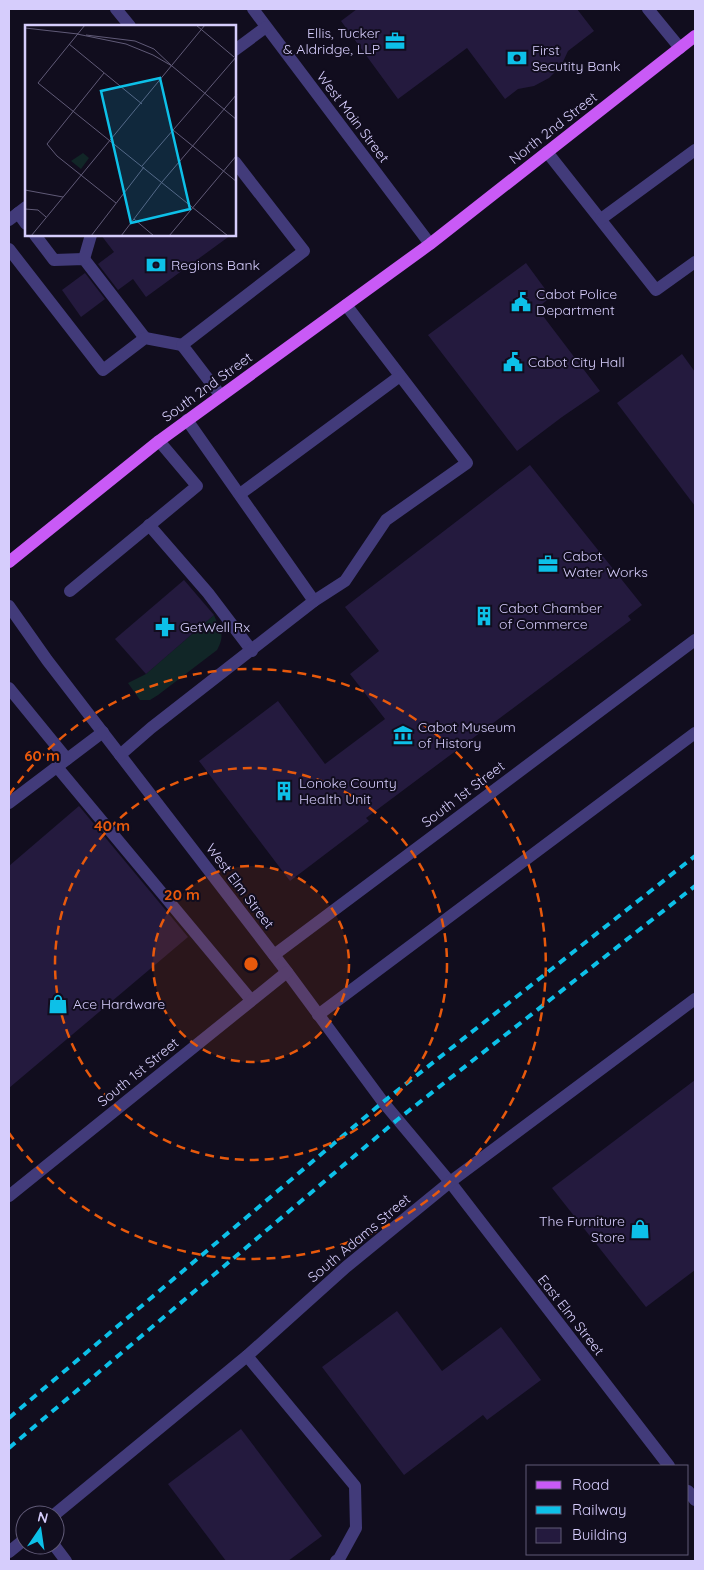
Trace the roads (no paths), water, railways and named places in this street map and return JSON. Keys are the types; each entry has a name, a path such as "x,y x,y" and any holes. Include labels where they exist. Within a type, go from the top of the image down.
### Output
{"main road":[{"name":"North 2nd Street","path":"430,244 695,36"},
{"name":"South 2nd Street","path":"9,562 159,441 430,244"}],"street":[{"path":"116,9 129,25"},
{"path":"648,9 680,48"},
{"name":"West Main Street","path":"257,10 266,27 430,244"},
{"path":"236,49 266,27"},
{"path":"601,219 695,150"},
{"path":"547,152 656,290 695,262"},
{"path":"182,345 304,252 236,163"},
{"path":"36,236 54,260 84,259"},
{"path":"84,259 91,236"},
{"path":"9,250 103,370 145,338"},
{"path":"84,259 145,338 182,345 221,396"},
{"path":"120,755 151,728 314,601 345,581 386,520 467,463 346,305"},
{"path":"240,494 400,376"},
{"path":"188,420 314,601"},
{"path":"70,591 197,486 159,441"},
{"path":"150,525 208,593 252,651"},
{"name":"West Elm Street","path":"9,606 102,732 287,972 383,1102 450,1182"},
{"name":"South 1st Street","path":"274,955 695,640"},
{"path":"9,688 62,763 251,1000"},
{"path":"9,803 102,732"},
{"path":"318,1015 695,733"},
{"name":"South 1st Street","path":"9,1196 287,972"},
{"name":"South Adams Street","path":"65,1506 247,1356 346,1267 450,1182 695,999"},
{"name":"East Elm Street","path":"450,1182 668,1465"},
{"path":"247,1356 355,1486 356,1528 339,1559 336,1561"}],"railway":[{"path":"9,1418 383,1102 695,856"},
{"path":"9,1448 397,1120 695,886"}],"place":[{"name":"Ellis, Tucker & Aldridge, LLP","path":"395,41"},
{"name":"First Secutity Bank","path":"517,58"},
{"name":"Regions Bank","path":"156,265"},
{"name":"Cabot Police Department","path":"521,302"},
{"name":"Cabot City Hall","path":"513,362"},
{"name":"Cabot Water Works","path":"548,564"},
{"name":"Cabot Chamber of Commerce","path":"484,616"},
{"name":"GetWell Rx","path":"165,627"},
{"name":"Cabot Museum of History","path":"403,735"},
{"name":"Lonoke County Health Unit","path":"284,791"},
{"name":"Ace Hardware","path":"58,1004"},
{"name":"The Furniture Store","path":"640,1229"}]}
